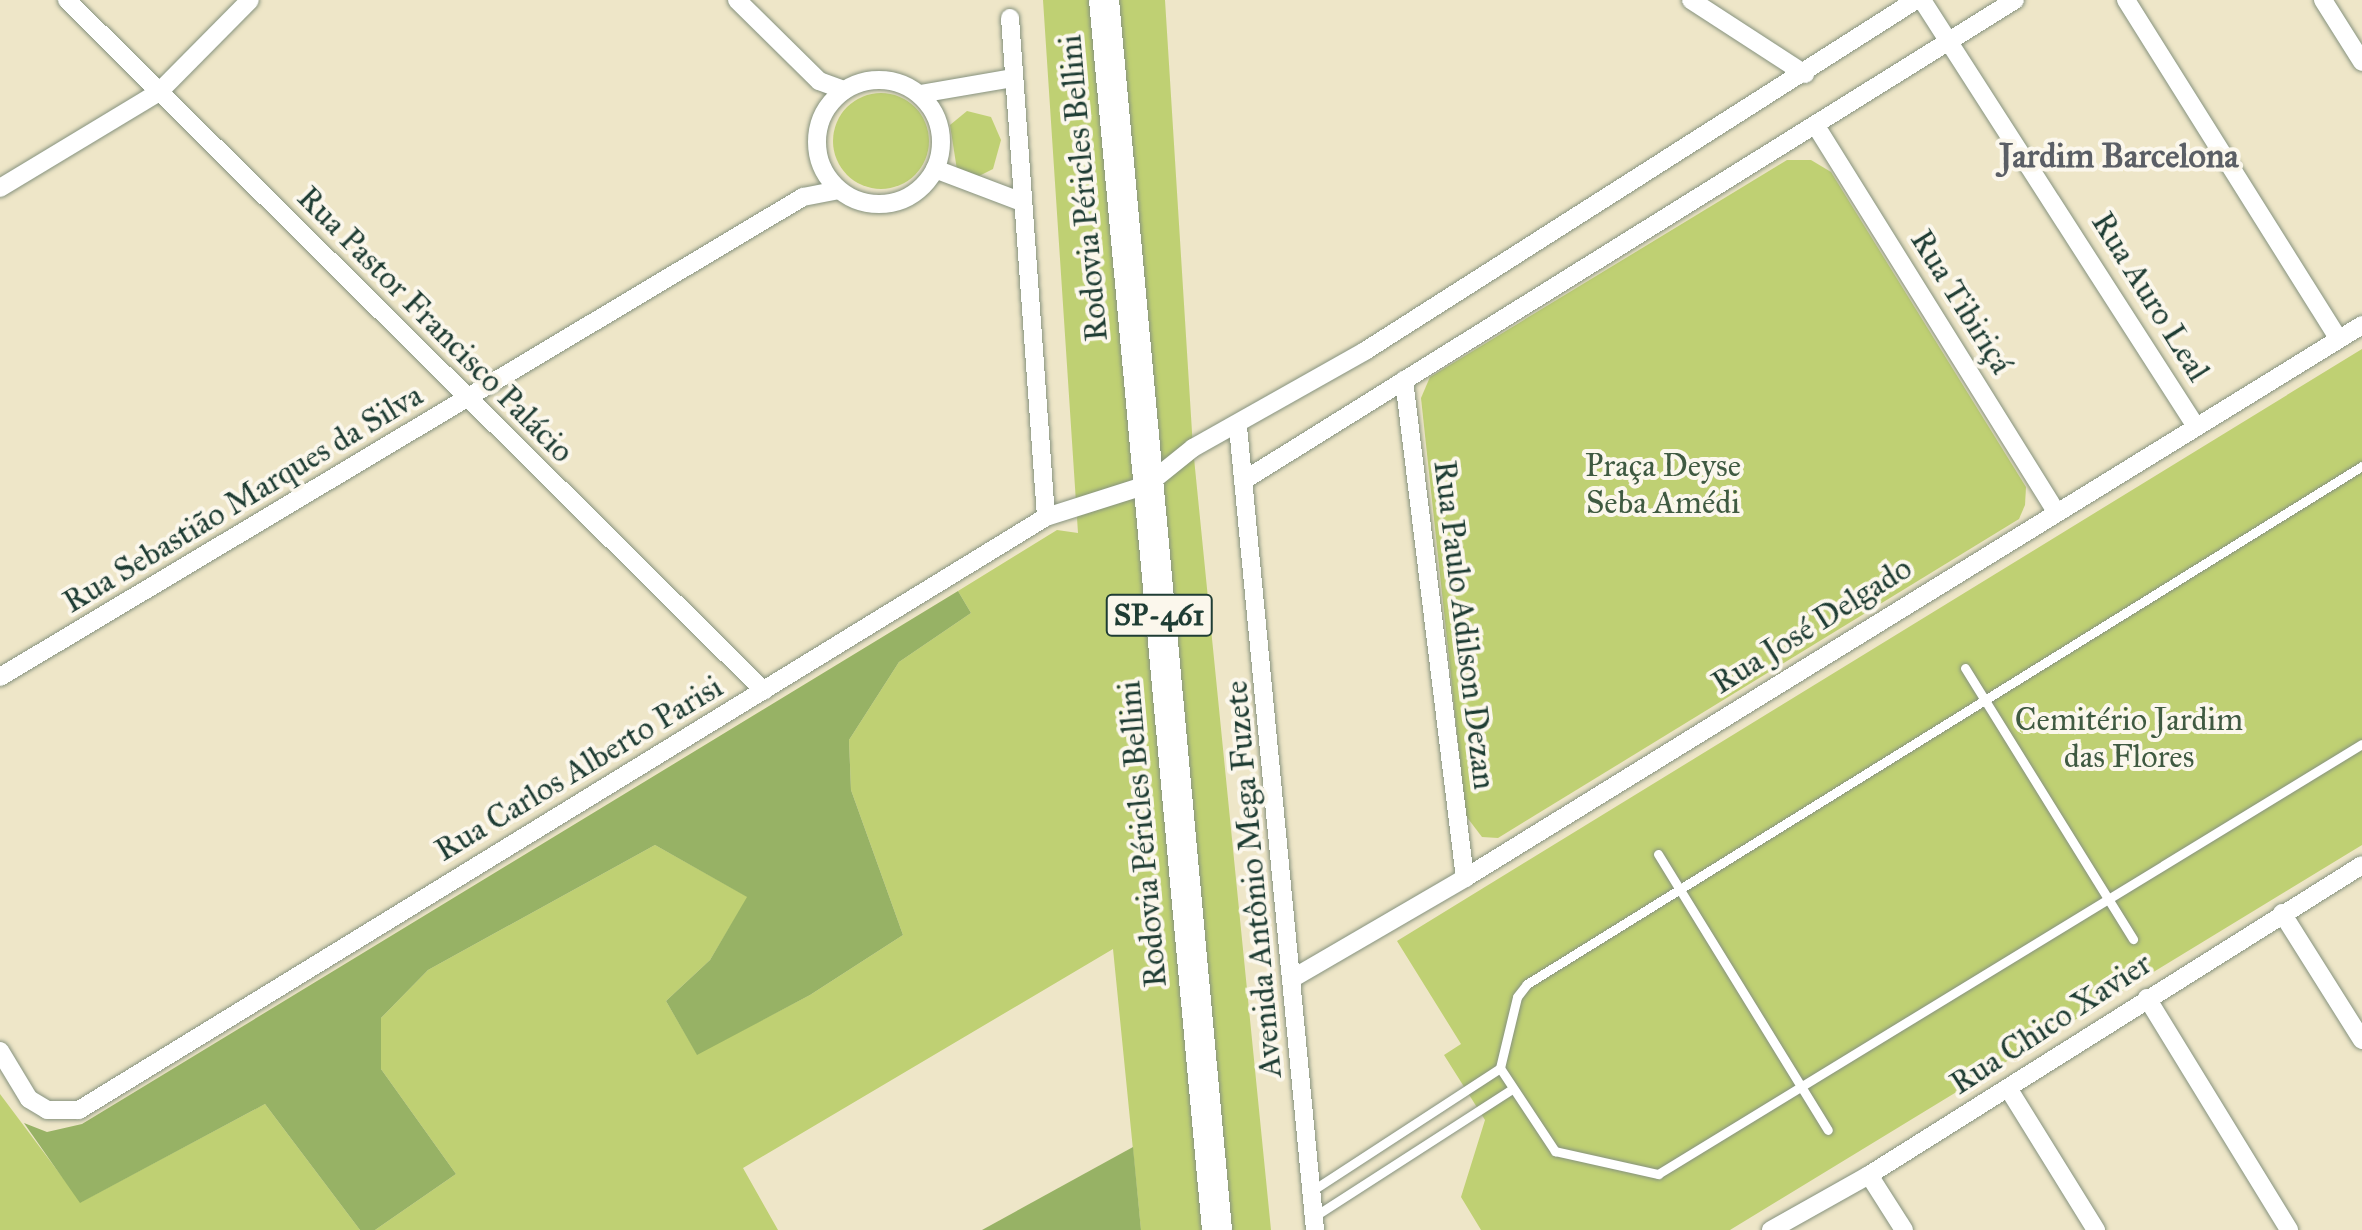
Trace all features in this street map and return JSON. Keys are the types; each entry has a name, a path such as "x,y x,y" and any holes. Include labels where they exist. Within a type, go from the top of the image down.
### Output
{"main road":[{"name":"Rodovia Péricles Bellini","path":"1104,0 1217,1230"}],"street":[{"name":"Rua Pastor Francisco Palácio","path":"67,0 468,401 764,691"},
{"path":"0,188 159,92 250,0"},
{"path":"737,0 819,81 844,90"},
{"path":"1691,0 1805,74"},
{"path":"1147,485 1193,448 1238,427 1919,0"},
{"name":"Rua Auro Leal","path":"1919,0 1951,40 2195,425"},
{"path":"1246,479 2015,0"},
{"path":"2126,0 2338,338"},
{"path":"2323,0 2362,62"},
{"path":"1010,18 1046,517"},
{"path":"920,94 1014,78"},
{"path":"869,80 896,82 920,94 940,129 935,169 922,188 903,200 858,202 838,190 821,167 816,137 826,109 844,90 869,80"},
{"path":"819,81 826,109"},
{"name":"Rua Tibiriçá","path":"1816,126 2055,510"},
{"name":"Rua Sebastião Marques da Silva","path":"803,197 821,167"},
{"path":"935,169 1022,202"},
{"name":"Rua Sebastião Marques da Silva","path":"0,677 468,401 803,197 838,190"},
{"name":"Rua José Delgado","path":"1295,977 1465,878 2055,510 2362,325"},
{"name":"Rua Paulo Adilson Dezan","path":"1404,380 1465,878"},
{"name":"Avenida Antônio Mega Fuzete","path":"1238,427 1246,479 1295,977 1315,1223"},
{"name":"Rua Carlos Alberto Parisi","path":"0,1051 29,1099 47,1110 79,1110 1046,517 1147,485"},
{"name":"Rua Chico Xavier","path":"1771,1230 1869,1175 2362,865"},
{"path":"2282,913 2362,1040"},
{"path":"2147,998 2289,1230"},
{"path":"2008,1088 2096,1230"},
{"path":"1869,1175 1904,1230"}],"lane":[{"path":"1313,1190 1500,1068 1521,990 2362,466"},
{"path":"1965,668 2133,939"},
{"path":"1500,1068 1555,1151 1644,1175 1669,1169 1803,1090 2362,744"},
{"path":"1658,854 1828,1130"},
{"path":"1315,1223 1512,1089"}],"green space":[{"path":"1043,0 1165,0 1193,448 1271,1230 1141,1230 1113,949 743,1168 778,1230 375,1230 456,1174 381,1069 381,1018 428,970 655,845 748,897 710,960 666,1001 697,1054 810,995 903,935 851,790 849,740 899,662 971,613 958,591 1057,530 1078,533"},
{"path":"881,93 899,97 915,107 925,123 929,141 925,159 915,175 899,185 881,189 863,185 847,175 837,159 833,141 837,123 847,107 863,97"},
{"path":"967,111 991,117 1001,140 993,169 975,178 957,170 950,125"},
{"name":"Praça Deyse Seba Amédi","path":"1787,160 1811,160 1831,172 2026,487 2025,505 2019,519 1498,838 1482,837 1466,816 1421,398 1430,377"},
{"name":"Cemitério Jardim das Flores","path":"2362,349 2362,845 1730,1230 1481,1230 1461,1197 1485,1120 1444,1055 1461,1044 1397,941"},
{"path":"958,591 971,613 899,662 849,740 851,790 903,935 810,995 697,1055 666,1001 710,960 747,897 655,845 428,970 381,1018 381,1069 456,1174 375,1230 360,1230 265,1104 80,1203 24,1123 47,1132 82,1124"},
{"path":"0,1094 81,1202 265,1104 360,1230 0,1230"},
{"path":"1133,1147 1141,1230 982,1230"}],"district":[{"name":"Jardim Barcelona","path":"2119,156"}]}
